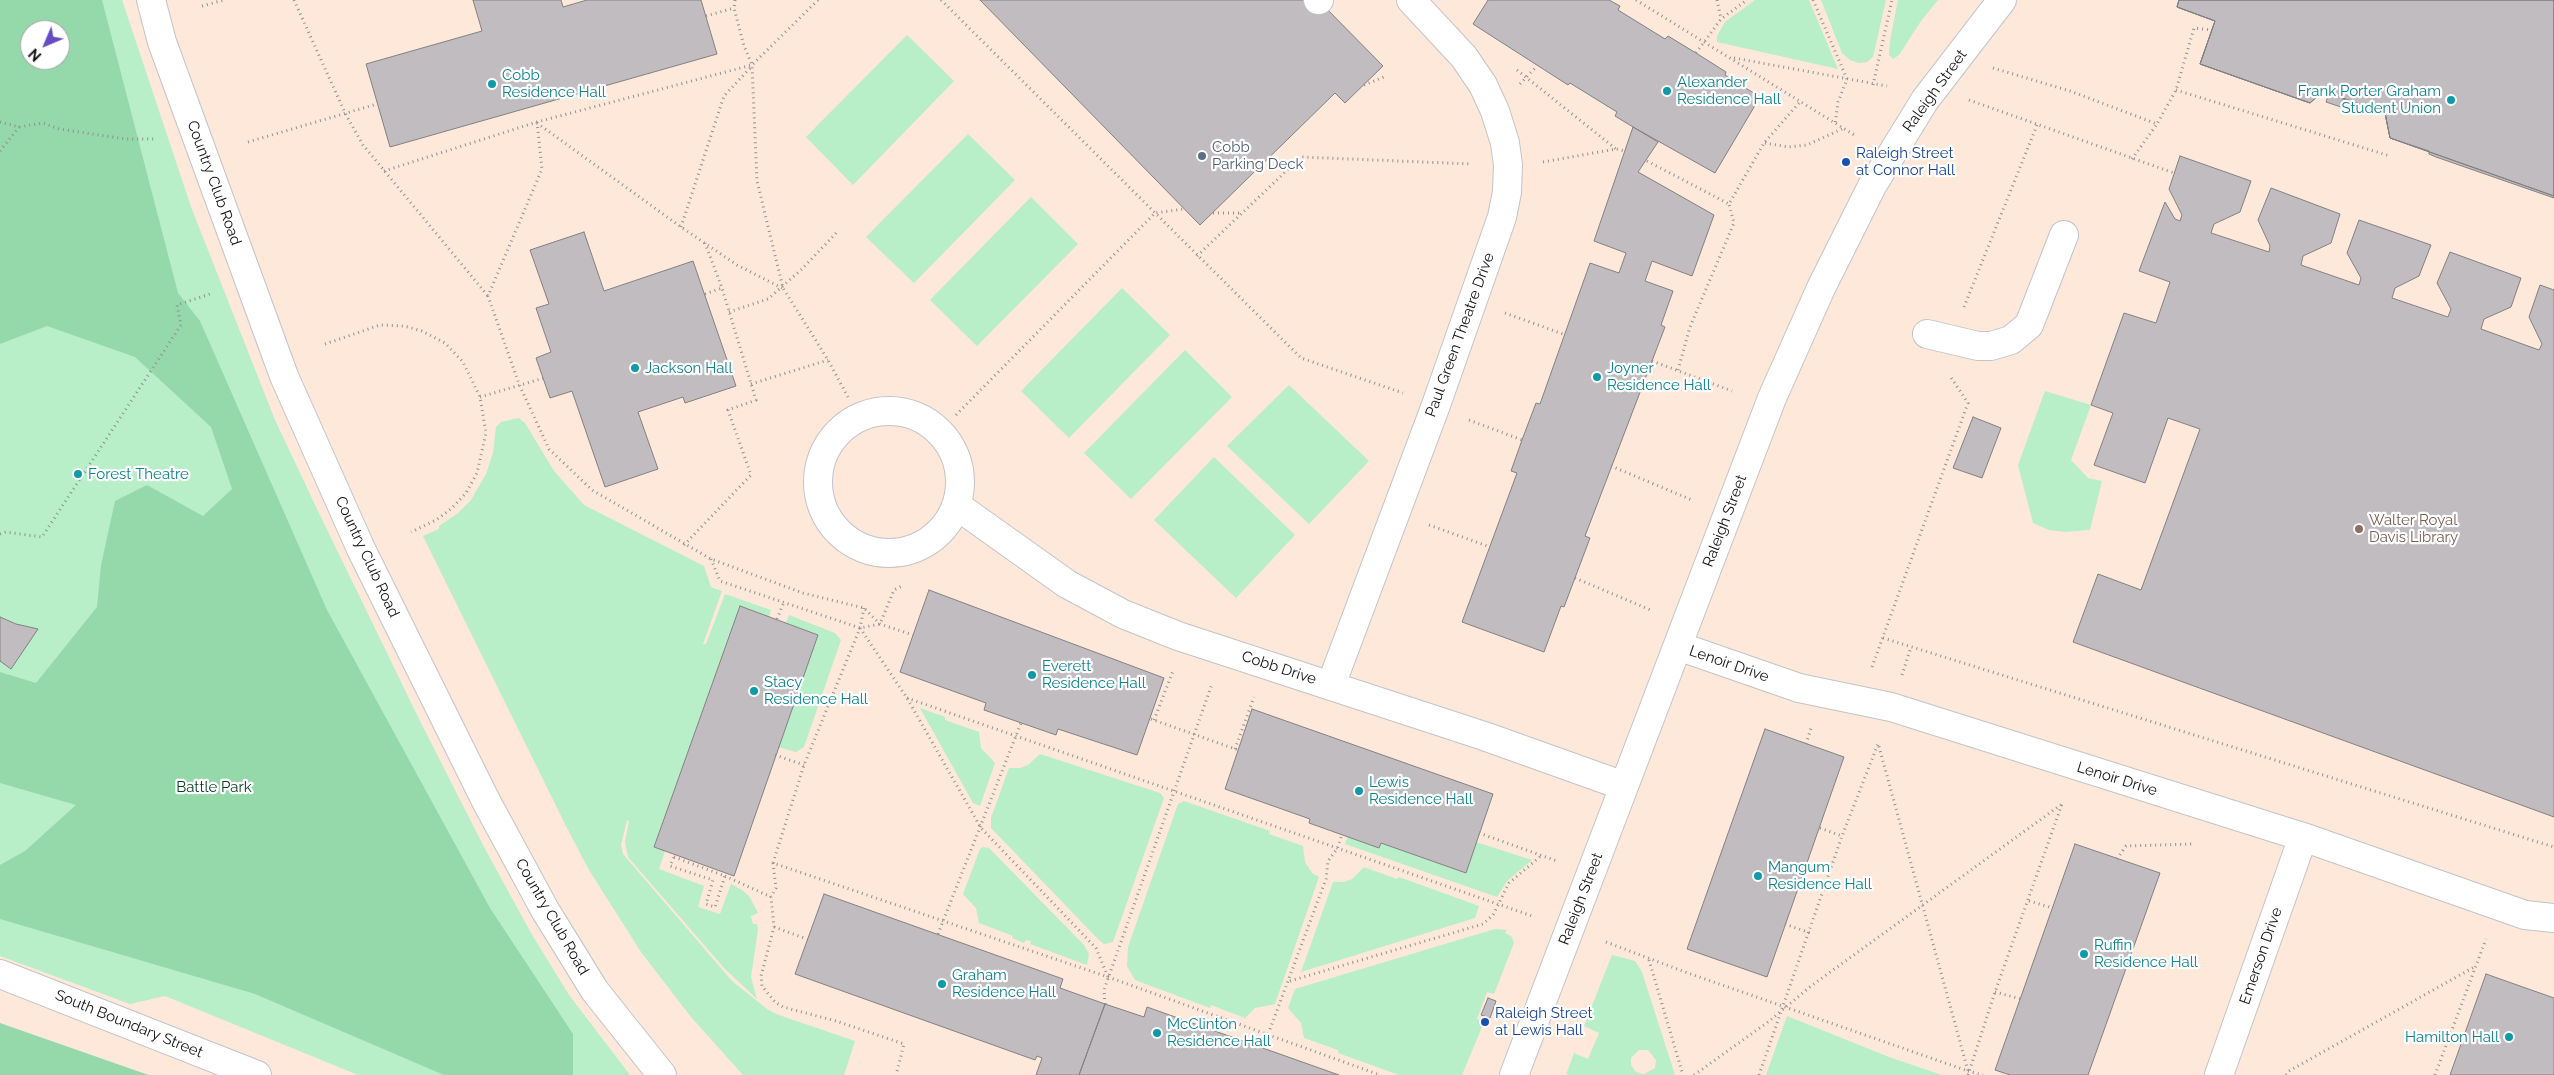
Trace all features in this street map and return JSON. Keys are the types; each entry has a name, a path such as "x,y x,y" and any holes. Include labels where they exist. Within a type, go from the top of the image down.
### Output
{"street":[{"name":"Country Club Road","path":"151,0 162,42 284,376 362,549 486,801 545,910 595,991 662,1075"},
{"name":"Paul Green Theatre Drive","path":"1331,685 1436,405 1502,217 1507,192 1508,165 1505,143 1495,110 1483,85 1464,57 1411,0"},
{"name":"Raleigh Street","path":"1514,1075 1772,398 1821,288 1872,186 1925,100 2002,0"},
{"path":"1939,337 1978,346 1991,346 2011,340 2020,333 2029,325 2064,235"},
{"path":"878,412 900,412 921,419 939,432 951,448 958,466 960,486 956,505 948,522 936,537 919,547 901,553 878,553 857,546 839,533 826,515 818,494 818,471 825,450 838,432 857,419 878,412"},
{"name":"Cobb Drive","path":"956,505 1067,584 1123,614 1178,636 1331,685 1624,786"},
{"name":"Lenoir Drive","path":"1678,646 1799,688 1891,707 2303,837 2498,905 2536,917 2554,918"},
{"name":"Emerson Drive","path":"2219,1075 2303,837"},
{"name":"South Boundary Street","path":"0,974 257,1075"}],"path":[{"path":"202,6 224,0"},
{"path":"294,0 346,114 363,145 488,296 520,384 549,449 592,490 711,559 803,593 864,608 880,624 913,635"},
{"path":"735,0 734,8 744,46 752,65 757,181 782,288 828,360 848,397"},
{"path":"681,227 724,96 752,65 818,0"},
{"path":"942,0 1301,358 1436,405 1522,440"},
{"path":"1636,0 1731,57 1799,103 1856,136"},
{"path":"1717,0 1721,19"},
{"path":"1696,53 1721,19 1748,0"},
{"path":"1813,0 1847,79 1838,102 1835,124"},
{"path":"1873,85 1892,0"},
{"path":"706,16 734,8"},
{"path":"2132,159 2157,124 2176,90 2194,28 2212,30"},
{"path":"1731,57 1873,85 1887,86"},
{"path":"384,171 537,122 752,65"},
{"path":"1512,66 1616,149 1625,152"},
{"path":"1515,88 1527,79 1537,66"},
{"path":"1992,68 2070,91 2157,124"},
{"path":"1364,85 1384,77"},
{"path":"2176,90 2390,156"},
{"path":"1969,100 2174,173"},
{"path":"1678,370 1690,326 1734,223 1729,204 1764,143 1799,103"},
{"path":"248,142 377,104"},
{"path":"0,122 19,127 43,124 60,130 125,139 155,139"},
{"path":"537,122 681,227 737,265 782,288"},
{"path":"488,296 542,169 537,122"},
{"path":"1871,669 1968,403 1941,362 1939,337 2037,125"},
{"path":"0,151 19,127"},
{"path":"1764,143 1788,147 1807,145 1842,129"},
{"path":"1197,256 1301,157 1508,165 1534,163 1616,149"},
{"path":"1647,161 1729,204"},
{"path":"956,415 1155,213 1184,209"},
{"path":"1213,213 1240,213"},
{"path":"729,312 768,300 838,231"},
{"path":"684,545 751,475 728,410 756,400 722,288 705,243"},
{"path":"705,294 722,288"},
{"path":"0,534 6,532 42,537 181,325 177,305 213,293"},
{"path":"1500,311 1563,334"},
{"path":"325,344 380,325 404,326 422,331 445,343 463,362 480,397 486,433 477,473 466,492 452,508 436,520 411,532"},
{"path":"751,384 828,360"},
{"path":"1652,361 1732,391"},
{"path":"480,397 544,378"},
{"path":"1611,466 1692,500"},
{"path":"1424,523 1490,547"},
{"path":"711,559 720,582 860,628 880,624"},
{"path":"1575,578 1656,612"},
{"path":"880,624 894,590 902,586"},
{"path":"777,619 784,602"},
{"path":"864,608 860,628 804,765 774,862 776,888 771,896 774,927 761,976 762,986 768,995 783,1006 836,1021 904,1044 896,1075"},
{"path":"860,628 907,698 980,828 1096,948 1108,977"},
{"path":"1883,638 2554,847"},
{"path":"1900,679 1911,647"},
{"path":"1174,667 1153,719 1236,749 1254,696"},
{"path":"1105,1004 1104,990 1108,977 1213,681"},
{"path":"907,698 1536,917"},
{"path":"938,934 1020,722"},
{"path":"1806,744 1812,722"},
{"path":"1759,1075 1842,836 1880,737"},
{"path":"1878,743 1968,1073"},
{"path":"775,755 804,765"},
{"path":"1694,1075 1768,1022 1784,1006 2062,804 1968,1073"},
{"path":"1820,828 1842,836"},
{"path":"1479,833 1557,861"},
{"path":"1263,1048 1290,981 1326,879 1328,862 1337,849 1342,834"},
{"path":"2118,859 2126,846 2193,844"},
{"path":"1290,981 1482,924 1493,915 1509,884 1542,855"},
{"path":"725,876 715,907 706,904 713,880 670,866 674,857 689,860 771,896"},
{"path":"774,862 1108,977 1380,1075"},
{"path":"2029,901 2052,908"},
{"path":"2435,1075 2498,905"},
{"path":"1785,924 1810,932"},
{"path":"774,927 808,939"},
{"path":"1606,942 1968,1073 1983,1075"},
{"path":"1649,959 1683,1075"},
{"path":"2286,1075 2289,1070 2476,966"},
{"path":"1995,992 2020,999"}],"shaded area":[{"path":"0,0 2554,0 2554,1075 0,1075"}],"green space":[{"name":"Battle Park","path":"0,0 122,0 191,207 275,420 317,509 420,721 485,849 531,933 569,995 630,1075 358,1075 165,996 130,1004 0,956"},
{"name":"Battle Park","path":"0,0 102,0 178,293 200,321 327,610 490,908 573,1034 573,1075 444,1075 255,994 0,919 0,865 25,851 76,805 0,783 0,672 36,683 97,607 101,565 115,501 147,485 203,516 232,489 211,427 135,357 47,326 0,344"},
{"path":"1755,0 1809,0 1838,69 1717,42 1717,36 1725,22"},
{"path":"1821,0 1886,0 1873,57 1867,62 1859,63 1850,60 1842,53"},
{"path":"1898,0 1938,0 1921,21 1899,55 1893,59 1889,55 1890,41"},
{"path":"907,35 954,81 853,185 806,137"},
{"path":"968,134 1015,180 914,283 866,237"},
{"path":"1031,197 1078,244 977,346 930,300"},
{"path":"1122,288 1170,335 1069,438 1021,391"},
{"path":"1185,350 1232,397 1131,499 1084,453"},
{"path":"1289,385 1369,461 1309,524 1227,446"},
{"path":"2045,391 2091,405 2071,460 2088,478 2102,481 2090,530 2065,532 2049,530 2033,523 2018,465"},
{"path":"519,418 525,423 554,471 584,505 704,566 711,587 722,591 703,644 706,644 725,594 771,610 769,617 740,606 654,846 665,851 659,869 704,886 698,907 720,914 731,884 749,896 758,913 751,916 753,924 757,924 758,930 751,977 757,999 724,968 628,857 625,842 629,821 627,820 621,845 623,854 732,981 776,1014 855,1041 844,1075 743,1075 691,1017 641,952 589,870 566,826 423,536 439,529 439,526 458,513 471,500 486,474 493,453 496,427 501,422"},
{"path":"1214,457 1295,535 1236,598 1154,520"},
{"path":"789,615 835,633 841,640 804,747 796,752 778,747 817,635 786,623"},
{"path":"920,708 945,717 945,720 979,732 981,748 995,763 980,806 973,803"},
{"path":"1040,754 1160,793 1164,798 1113,942 1104,944 1098,939 991,828 991,818 1009,768 1020,768 1028,765"},
{"path":"1184,801 1270,831 1269,834 1303,846 1305,862 1312,873 1319,877 1275,1004 1255,1008 1245,1018 1211,1005 1210,1008 1135,980 1127,966 1128,947 1178,804"},
{"path":"1348,836 1379,848 1381,843 1465,873 1476,842 1532,860 1507,881 1497,897 1345,844"},
{"path":"983,847 989,848 1084,945 1089,954 1087,965 1030,944 1031,941 1026,940 1024,943 1012,938 1013,936 979,923 976,908 963,894 980,849"},
{"path":"1364,867 1397,879 1399,877 1479,906 1475,918 1301,972 1333,882 1344,882 1352,879"},
{"path":"1495,929 1507,930 1505,933 1512,937 1514,943 1494,994 1487,992 1477,1019 1484,1022 1462,1075 1399,1075 1338,1053 1338,1050 1304,1038 1301,1023 1288,1008 1295,989"},
{"path":"1612,955 1635,961 1642,972 1675,1075 1566,1075 1574,1053 1588,1059 1599,1033 1584,1026","holes":["1639,1050 1648,1050 1656,1060 1655,1068 1644,1074 1636,1072 1631,1065 1631,1058"]},
{"path":"1787,1016 1889,1057 1942,1075 1766,1075"},
{"path":"0,1023 140,1072 149,1075 0,1075"}],"building":[{"name":"Cobb Residence Hall","path":"473,0 561,0 563,7 587,0 701,0 717,54 390,147 366,64 482,31"},
{"name":"Cobb Parking Deck","path":"980,0 1318,0 1383,66 1345,103 1335,93 1200,225"},
{"name":"Alexander Residence Hall","path":"1488,0 1609,0 1620,6 1618,10 1665,39 1668,36 1696,53 1726,72 1725,75 1760,97 1715,173 1615,116 1617,112 1570,83 1568,85 1473,24"},
{"name":"Frank Porter Graham Student Union","path":"2179,0 2554,0 2554,198 2436,157 2429,154 2429,151 2390,138 2385,113 2365,106 2362,114 2348,110 2351,101 2343,99 2341,107 2326,102 2329,93 2323,91 2310,103 2200,64 2215,21 2177,7"},
{"name":"Frank Porter Graham Student Union","path":"2179,0 2554,0 2554,196 2390,138 2385,113 2323,91 2310,103 2200,64 2215,21 2177,7"},
{"name":"Frank Porter Graham Student Union","path":"2179,0 2554,0 2554,196 2390,138 2385,113 2323,91 2310,103 2200,64 2215,21 2177,7"},
{"name":"Joyner Residence Hall","path":"1633,127 1658,142 1638,172 1714,215 1692,276 1652,261 1645,281 1673,291 1661,325 1665,327 1585,536 1590,538 1564,607 1561,606 1544,652 1462,622 1517,473 1511,471 1522,440 1536,403 1540,404 1590,263 1619,273 1626,253 1594,241"},
{"name":"Walter Royal Davis Library","path":"2180,156 2251,181 2240,212 2214,224 2211,233 2269,252 2270,246 2258,220 2271,188 2340,214 2331,243 2303,256 2301,265 2359,285 2361,278 2347,253 2359,220 2431,245 2419,276 2395,288 2392,298 2448,317 2451,309 2437,283 2450,252 2521,278 2511,307 2484,319 2481,329 2539,350 2542,344 2529,317 2540,285 2554,290 2554,817 2073,642 2098,574 2141,590 2200,429 2168,418 2145,483 2094,465 2113,413 2091,405 2124,313 2156,323 2170,282 2139,271 2165,202 2175,219 2180,221 2182,215 2169,189"},
{"name":"Jackson Hall","path":"584,232 604,291 693,261 736,386 685,403 683,397 638,412 658,469 605,487 572,391 550,398 536,358 551,352 536,308 549,304 530,250"},
{"path":"1973,417 2001,428 1982,478 1953,468"},
{"name":"Everett Residence Hall","path":"929,590 1164,678 1137,755 1058,729 1056,735 984,710 986,703 900,672"},
{"name":"Stacy Residence Hall","path":"740,606 818,635 734,876 654,847"},
{"path":"0,617 16,624 38,629 11,669 0,661"},
{"name":"Lewis Residence Hall","path":"1252,709 1493,794 1466,873 1381,843 1379,848 1309,823 1310,819 1225,789"},
{"name":"Mangum Residence Hall","path":"1765,729 1844,757 1767,977 1687,949"},
{"name":"Ruffin Residence Hall","path":"2075,844 2160,873 2088,1075 2010,1075 1995,1070"},
{"name":"Graham Residence Hall","path":"824,894 1063,979 1060,988 1105,1004 1079,1075 1036,1075 1042,1058 1037,1056 1035,1060 795,974"},
{"name":"Hamilton Hall","path":"2486,974 2554,998 2554,1075 2450,1075"},
{"path":"1488,998 1496,1001 1490,1018 1481,1015"},
{"name":"McClinton Residence Hall","path":"1105,1004 1144,1017 1147,1007 1339,1075 1079,1075"}],"place":[{"name":"Cobb Residence Hall","path":"492,84"},
{"name":"Alexander Residence Hall","path":"1667,91"},
{"name":"Frank Porter Graham Student Union","path":"2451,100"},
{"name":"Cobb Parking Deck","path":"1202,156"},
{"name":"Raleigh Street at Connor Hall","path":"1846,162"},
{"name":"Jackson Hall","path":"635,368"},
{"name":"Joyner Residence Hall","path":"1597,377"},
{"name":"Forest Theatre","path":"78,474"},
{"name":"Walter Royal Davis Library","path":"2359,529"},
{"name":"Everett Residence Hall","path":"1032,675"},
{"name":"Stacy Residence Hall","path":"754,691"},
{"name":"Lewis Residence Hall","path":"1359,791"},
{"name":"Mangum Residence Hall","path":"1758,876"},
{"name":"Ruffin Residence Hall","path":"2084,954"},
{"name":"Graham Residence Hall","path":"942,984"},
{"name":"Raleigh Street at Lewis Hall","path":"1485,1022"},
{"name":"McClinton Residence Hall","path":"1157,1033"},
{"name":"Hamilton Hall","path":"2509,1037"}]}
